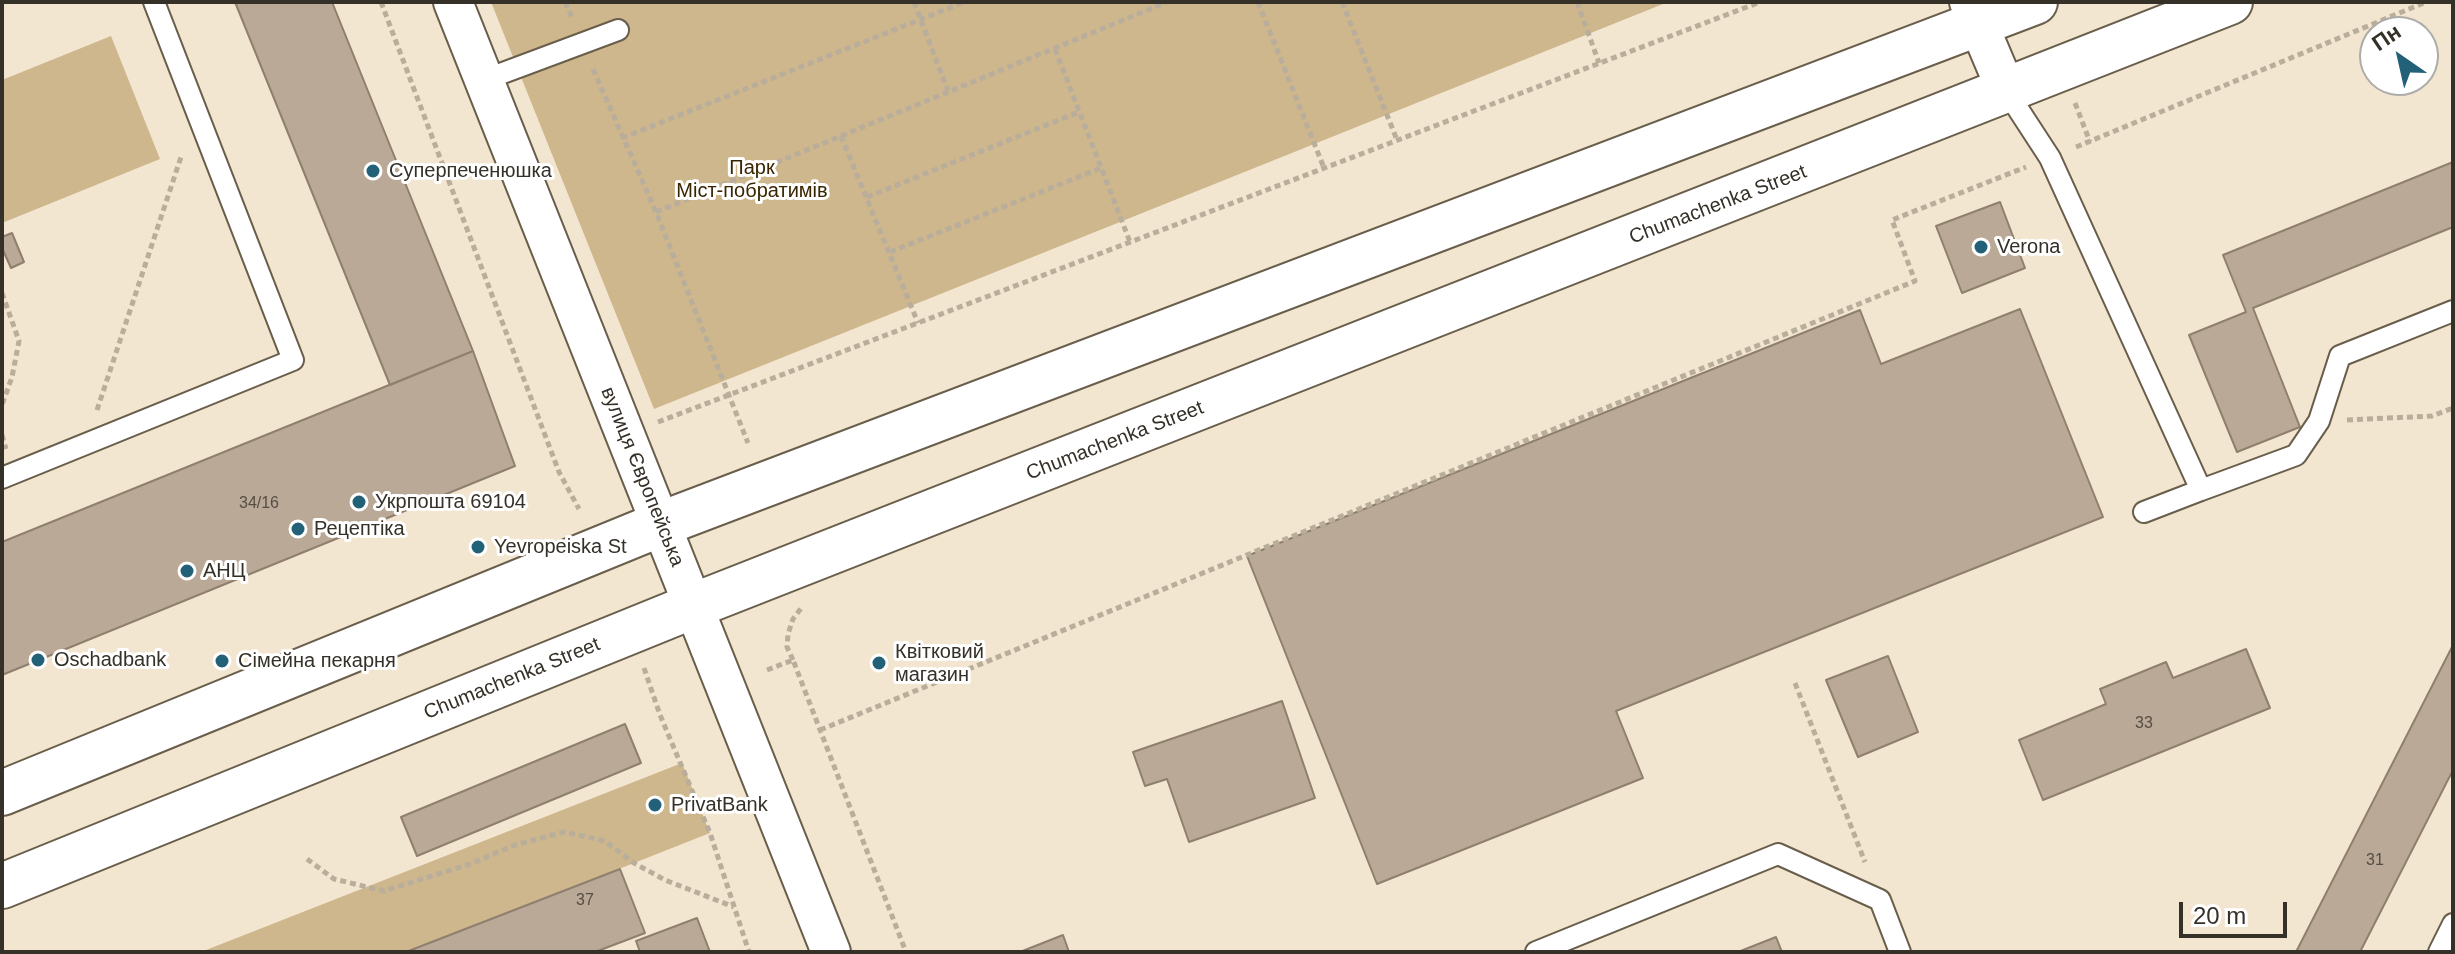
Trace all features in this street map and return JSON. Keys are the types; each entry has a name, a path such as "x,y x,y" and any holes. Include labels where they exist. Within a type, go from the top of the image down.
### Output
{"street":[{"name":"вулиця Європейська","path":"453,2 831,952"},
{"path":"2,793 661,524 1973,14 2035,2"},
{"name":"Chumachenka Street","path":"2,886 693,606 2230,2"},
{"path":"1973,14 2007,92"}],"lane":[{"path":"2,478 293,360 154,2"},
{"path":"484,80 618,30"},
{"path":"2007,92 2050,158 2201,490"},
{"path":"2144,512 2296,455 2319,421 2340,356 2453,311"},
{"path":"1536,952 1778,854 1880,900 1900,952"},
{"path":"2439,952 2453,924"}],"path":[{"path":"381,2 559,472 579,509"},
{"path":"565,2 656,212 748,443"},
{"path":"914,2 948,91"},
{"path":"622,138 964,2"},
{"path":"656,212 1167,2"},
{"path":"1258,2 1324,168"},
{"path":"1342,2 1397,140"},
{"path":"1577,2 1599,63"},
{"path":"658,422 1760,2"},
{"path":"820,730 1915,281 1892,220 2090,142 2426,2"},
{"path":"1055,49 1130,242"},
{"path":"2071,95 2090,142"},
{"path":"85,444 197,112"},
{"path":"867,197 1079,112"},
{"path":"841,136 918,323"},
{"path":"890,252 1101,168"},
{"path":"2,293 19,341 12,377 2,405"},
{"path":"2319,421 2432,416 2453,408"},
{"path":"804,605 793,619 787,647 906,952"},
{"path":"767,670 793,660"},
{"path":"644,667 660,715 710,833 749,952"},
{"path":"1795,683 1880,900"},
{"path":"307,859 334,879 384,891 470,864 515,845 564,832 605,841 634,863 665,880 734,907"}],"green space":[{"name":"Парк Міст-побратимів","path":"491,2 1668,2 654,409"},
{"path":"111,36 160,159 2,223 2,80"},
{"path":"682,763 710,833 634,863 406,952 201,952"}],"building":[{"path":"235,2 332,2 473,351 390,385"},
{"path":"2453,162 2453,227 2253,308 2300,427 2237,452 2189,335 2246,312 2223,255"},
{"name":"Verona","path":"2000,202 2025,268 1962,293 1936,226"},
{"path":"12,233 24,262 11,268 2,248 2,237"},
{"path":"2020,309 2103,517 1616,711 1643,778 1377,884 1247,556 1860,310 1881,364"},
{"path":"473,351 515,466 2,675 2,542"},
{"path":"2453,645 2453,770 2360,952 2296,952"},
{"path":"2246,649 2270,708 2043,800 2019,740 2106,704 2100,689 2166,662 2173,678"},
{"path":"1888,656 1918,732 1858,757 1826,680"},
{"path":"1282,701 1315,798 1189,842 1167,779 1145,786 1133,752"},
{"path":"625,724 641,763 417,856 401,817"},
{"path":"620,869 645,933 595,952 406,952"},
{"path":"697,918 710,952 640,952 636,941"},
{"path":"1063,935 1069,952 1020,952"},
{"path":"1776,937 1782,952 1738,952"}],"place":[{"name":"Суперпеченюшка","path":"373,171"},
{"name":"Verona","path":"1981,247"},
{"name":"Укрпошта 69104","path":"359,502"},
{"name":"Рецептіка","path":"298,529"},
{"name":"Yevropeiska St","path":"478,547"},
{"name":"АНЦ","path":"187,571"},
{"name":"Oschadbank","path":"38,660"},
{"name":"Сімейна пекарня","path":"222,661"},
{"name":"Квітковий магазин","path":"879,663"},
{"name":"PrivatBank","path":"655,805"}]}
